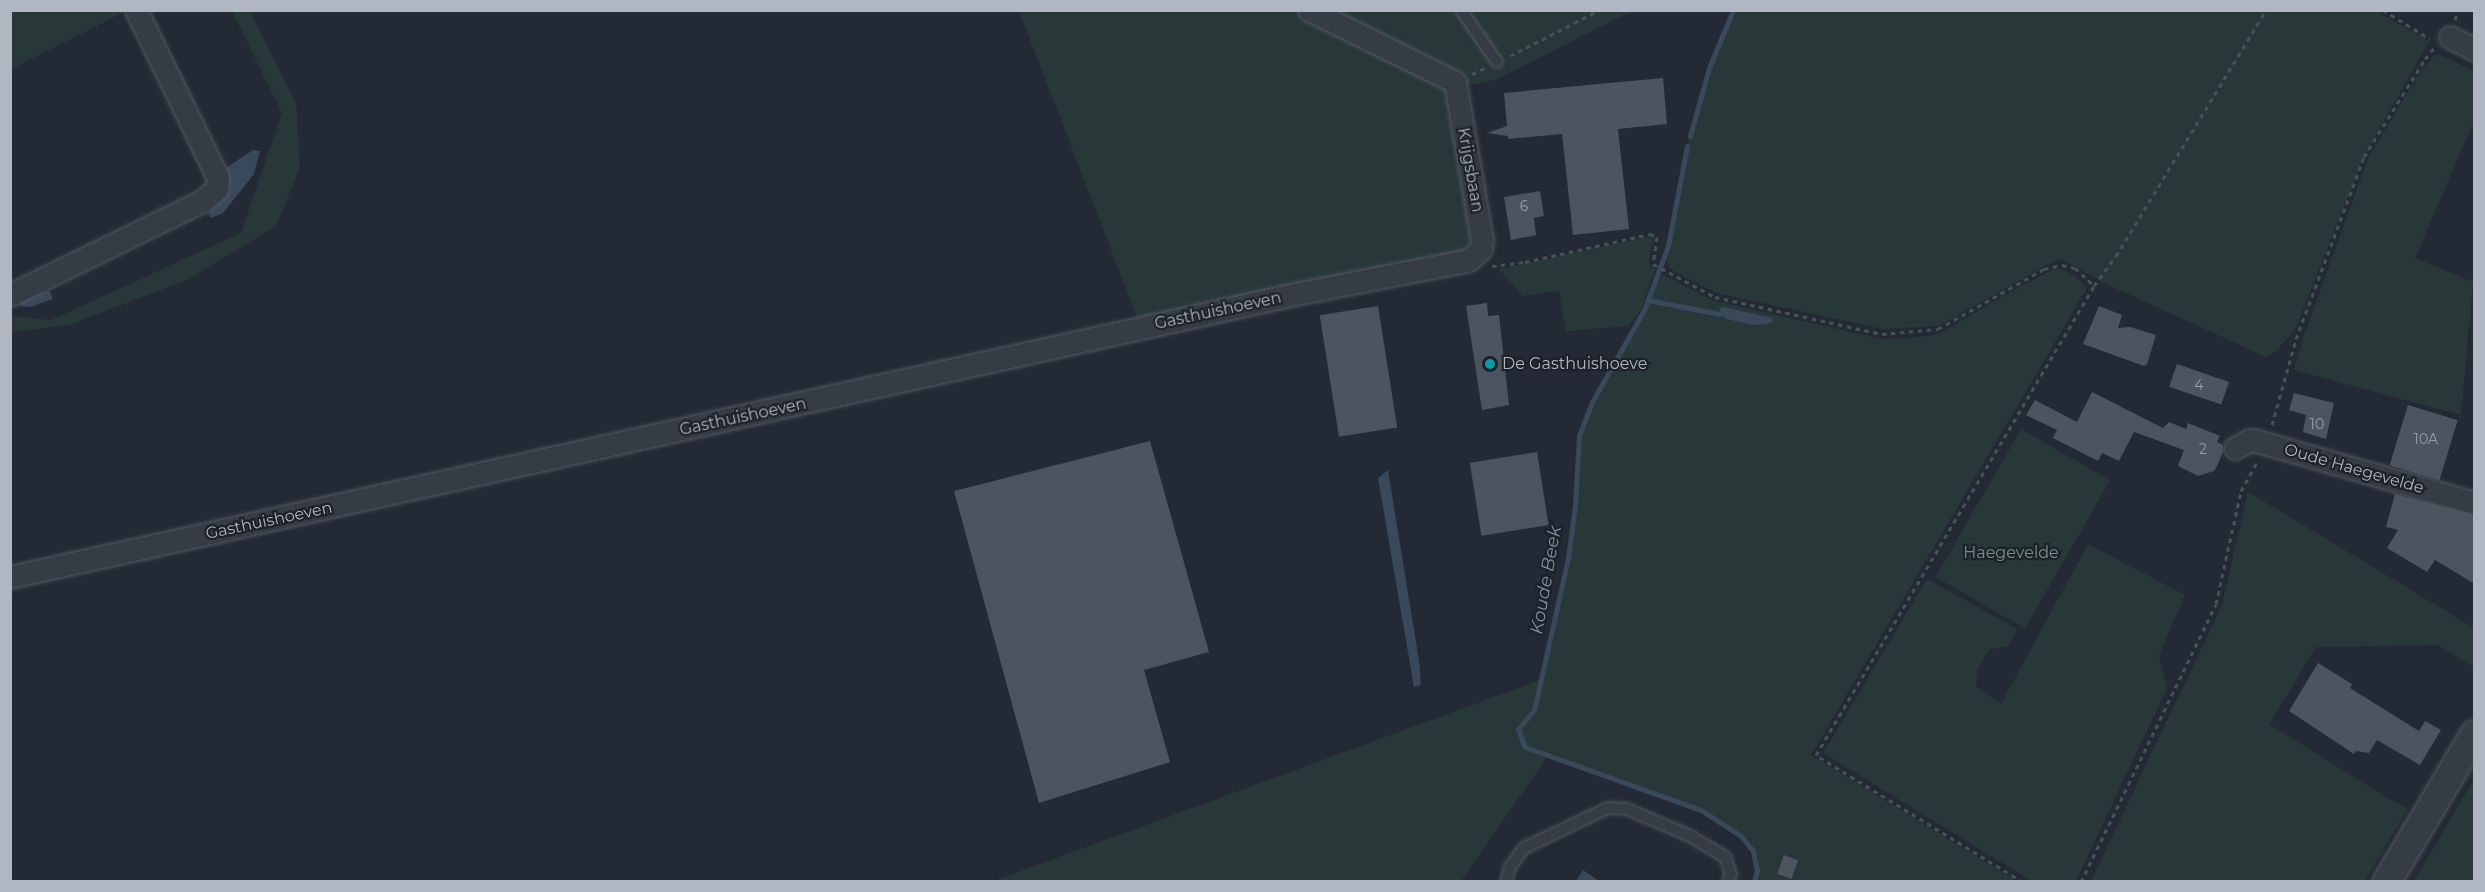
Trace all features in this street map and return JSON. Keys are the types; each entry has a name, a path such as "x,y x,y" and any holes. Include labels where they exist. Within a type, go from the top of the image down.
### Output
{"street":[{"path":"10,295 201,201 217,189 218,178 136,10"},
{"path":"1308,10 1455,82"},
{"path":"2444,40 2475,49"},
{"name":"Krijgsbaan","path":"1455,82 1482,240 1481,249 1475,256"},
{"name":"Gasthuishoeven","path":"10,577 1289,295 1468,261 1475,256"},
{"name":"Oude Haegevelde","path":"2235,448 2250,440 2475,503"},
{"path":"2386,882 2475,735"}],"lane":[{"path":"1461,10 1497,62"},
{"path":"1506,882 1510,867 1524,848 1608,808 1627,809 1699,841 1725,857 1731,874 1728,882"}],"path":[{"path":"1455,82 1599,10"},
{"path":"2023,882 1816,755 2094,286 2116,256 2266,10"},
{"path":"2383,10 2431,39 2444,40"},
{"path":"2081,882 2216,604 2241,491 2267,444 2296,339 2364,157 2425,59 2444,40"},
{"path":"1475,256 1490,266 1515,263 1650,234 1657,237 1652,259 1656,266 1715,297 1733,303 1882,334 1938,329 2044,269 2062,265 2075,268 2094,286"}],"green space":[{"path":"11,11 126,11 11,69"},
{"path":"232,11 250,11 296,103 300,167 276,226 187,280 69,325 11,332 11,316 51,320 241,233 282,113"},
{"path":"1019,11 1632,11 1495,80 1448,89 1472,237 1463,252 1138,320"},
{"path":"1734,11 2376,11 2429,41 2364,157 2295,330 2275,352 2266,357 2102,282 2064,260 2058,259 1938,326 1883,329 1717,293 1672,270 1667,264 1682,166 1695,113 1719,37"},
{"path":"2435,55 2440,55 2474,71 2474,121 2415,258 2473,282 2461,415 2294,370 2368,158 2422,69"},
{"path":"1648,237 1654,239 1649,258 1650,266 1655,269 1641,310 1628,326 1566,331 1559,291 1523,296 1499,269"},
{"path":"2061,269 2075,276 2087,288 1811,755 2017,881 1754,881 1757,870 1753,851 1741,836 1701,810 1548,756 1461,881 991,882 1543,679 1549,635 1568,558 1575,505 1579,436 1592,402 1644,310 1656,276 1664,275 1714,301 1882,339 1939,334 2001,297 2052,270"},
{"name":"Haegevelde","path":"2021,429 2110,480 2025,629 1936,577"},
{"path":"2248,492 2474,628 2474,663 2472,666 2438,645 2316,647 2269,724 2389,799 2408,808 2365,881 2091,881 2222,605"},
{"path":"2088,544 2185,595 2159,655 2167,688 2076,881 2032,881 1823,753 1927,579 2017,629 2008,646 1989,650 1977,670 1976,687 2001,704"},
{"path":"2474,779 2474,881 2414,881 2417,876"}],"water":[{"path":"253,150 260,151 254,174 223,213 211,218 208,213 226,196 230,187 227,167"},
{"path":"50,291 53,299 30,307 20,306 20,302 34,295"},
{"path":"1723,307 1773,318 1772,323 1754,325 1726,319 1719,309"},
{"path":"1388,470 1419,661 1421,685 1414,687 1378,478"},
{"path":"1583,870 1599,881 1576,881"}],"building":[{"path":"1663,78 1667,124 1618,129 1629,229 1573,235 1562,134 1508,139 1508,136 1487,133 1507,126 1504,93"},
{"path":"1540,191 1544,216 1534,218 1536,235 1511,240 1504,197"},
{"name":"De Gasthuishoeve","path":"1487,303 1488,316 1499,315 1509,405 1482,410 1466,306"},
{"path":"1378,306 1397,427 1339,437 1320,315"},
{"path":"2099,306 2122,315 2118,328 2130,327 2156,335 2147,364 2144,366 2083,344"},
{"path":"2177,364 2229,382 2221,405 2169,387"},
{"path":"2092,392 2163,428 2169,422 2186,429 2188,423 2220,436 2217,442 2223,445 2223,452 2214,471 2198,476 2178,466 2184,450 2134,432 2119,461 2102,453 2098,461 2053,438 2057,430 2026,415 2035,400 2077,422"},
{"path":"2294,393 2334,403 2326,439 2303,432 2306,415 2289,410"},
{"path":"2408,405 2458,420 2439,480 2390,465"},
{"path":"1150,441 1209,652 1144,670 1170,762 1039,803 954,491"},
{"path":"1537,452 1549,525 1481,536 1470,463"},
{"path":"2395,494 2475,515 2475,584 2435,560 2427,572 2387,548 2398,530 2386,527"},
{"path":"2318,663 2352,684 2350,688 2419,731 2425,721 2441,730 2420,765 2377,740 2369,753 2356,751 2354,754 2289,711"},
{"path":"1784,855 1798,860 1791,879 1777,874"}],"waterway":[{"name":"Koude Beek","path":"1690,136 1709,68 1733,10"},
{"name":"Koude Beek","path":"1687,146 1668,246 1644,310 1592,402 1579,436 1575,505 1568,558 1534,710 1518,729 1525,747 1701,810 1741,836 1753,851 1757,871 1754,882"},
{"path":"1648,300 1720,314"}],"place":[{"name":"De Gasthuishoeve","path":"1490,364"}]}
